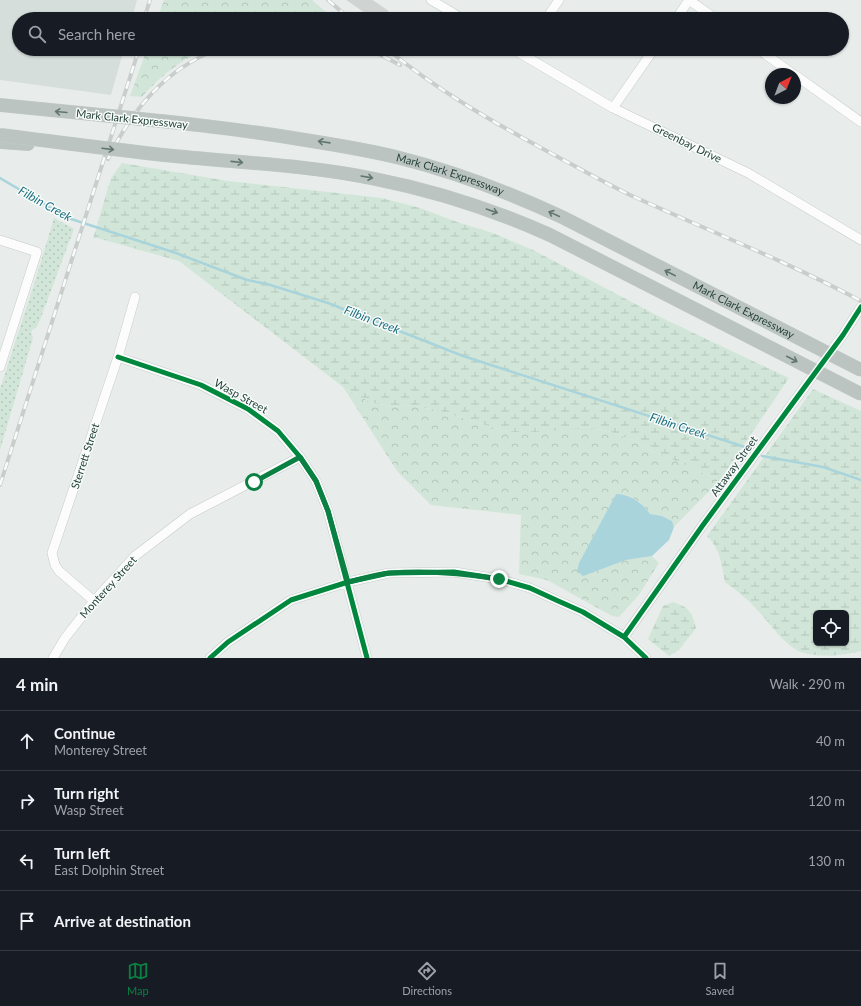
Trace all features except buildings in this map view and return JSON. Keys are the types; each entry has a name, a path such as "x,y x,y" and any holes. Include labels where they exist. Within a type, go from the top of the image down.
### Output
{"highway":[{"path":"0,102 30,109"},
{"name":"Mark Clark Expressway","path":"0,105 169,122 337,144 401,158 452,173 533,203 861,370"},
{"name":"Mark Clark Expressway","path":"0,135 87,146 345,173 396,184 469,203 502,214 550,235 861,394"},
{"path":"0,142 87,146"}],"street":[{"path":"431,0 451,12"},
{"path":"551,12 560,0"},
{"path":"681,12 689,0 706,12"},
{"name":"Greenbay Drive","path":"527,56 613,108 748,173 861,240"},
{"path":"613,108 649,56"},
{"path":"768,56 784,68"},
{"path":"801,80 861,122"},
{"path":"0,240 38,252 2,349 0,367"},
{"name":"Sterrett Street","path":"94,601 60,571 55,565 52,553 118,357 135,296"},
{"name":"Attaway Street","path":"624,637 707,519 843,335 861,307"},
{"name":"Wasp Street","path":"118,357 201,385 248,409 275,428 300,457 316,481 328,511 367,658"},
{"name":"Monterey Street","path":"53,658 65,638 94,601 135,556 190,514 300,457"},
{"path":"210,658 228,642 291,600 348,582 389,573 454,572 499,579 530,588 583,612 624,637 646,658"}],"shaded area":[{"path":"0,0 137,0 134,12 12,12 12,56 122,56 111,95 0,80"}],"green space":[{"path":"164,0 312,0 326,12 160,12"},
{"path":"144,56 192,56 156,82 142,97 130,96"},
{"path":"122,163 228,181 382,198 420,208 457,222 493,233 533,250 662,318 789,378 720,480 650,450 633,440 608,431 587,427 543,432 508,432 437,410 409,405 392,407 370,402 343,387 179,261 97,238 93,239 111,178"},
{"path":"54,218 74,229 40,320 36,328 33,329 31,333 33,338 0,450 0,389"},
{"path":"343,387 370,402 392,407 409,405 437,410 508,432 587,427 608,431 633,440 650,450 720,480 674,527 672,521 662,516 650,514 640,502 626,495 616,494 579,563 584,575 626,560 652,556 659,563 638,596 619,617 612,616 547,580 519,574 521,515 431,505 397,471"},
{"path":"813,389 861,411 861,651 838,655 812,655 798,651 792,647 751,604 725,582 718,552 712,541 707,536"},
{"path":"673,602 683,606 689,611 696,628 679,650 669,656 648,639 663,606"}],"water":[{"path":"616,494 631,497 644,506 650,514 662,516 672,521 674,527 669,540 652,556 626,560 583,576 577,571 579,563"}],"waterway":[{"name":"Filbin Creek","path":"0,178 68,218 176,253 247,280 267,284 328,303 463,356 751,449"},
{"name":"Filbin Creek","path":"762,456 823,467 861,480"}],"railway":[{"path":"146,12 150,0"},
{"path":"328,0 342,12"},
{"path":"0,485 137,56"},
{"path":"108,159 128,124 152,93 182,68 201,56"},
{"path":"383,56 400,65"},
{"path":"396,56 463,103 598,179 630,195 804,272 861,301"}],"cycle path":[{"path":"624,637 703,525 843,335 861,307"},
{"path":"118,357 201,385 248,409 278,431 300,457 316,481 328,511 367,658"},
{"path":"210,658 228,642 291,600 348,582 389,573 454,572 499,579 530,588 583,612 624,637 646,658"}],"route":[{"path":"254,482 300,457 316,481 328,511 348,582 389,573 412,572 454,572 499,579"}]}
